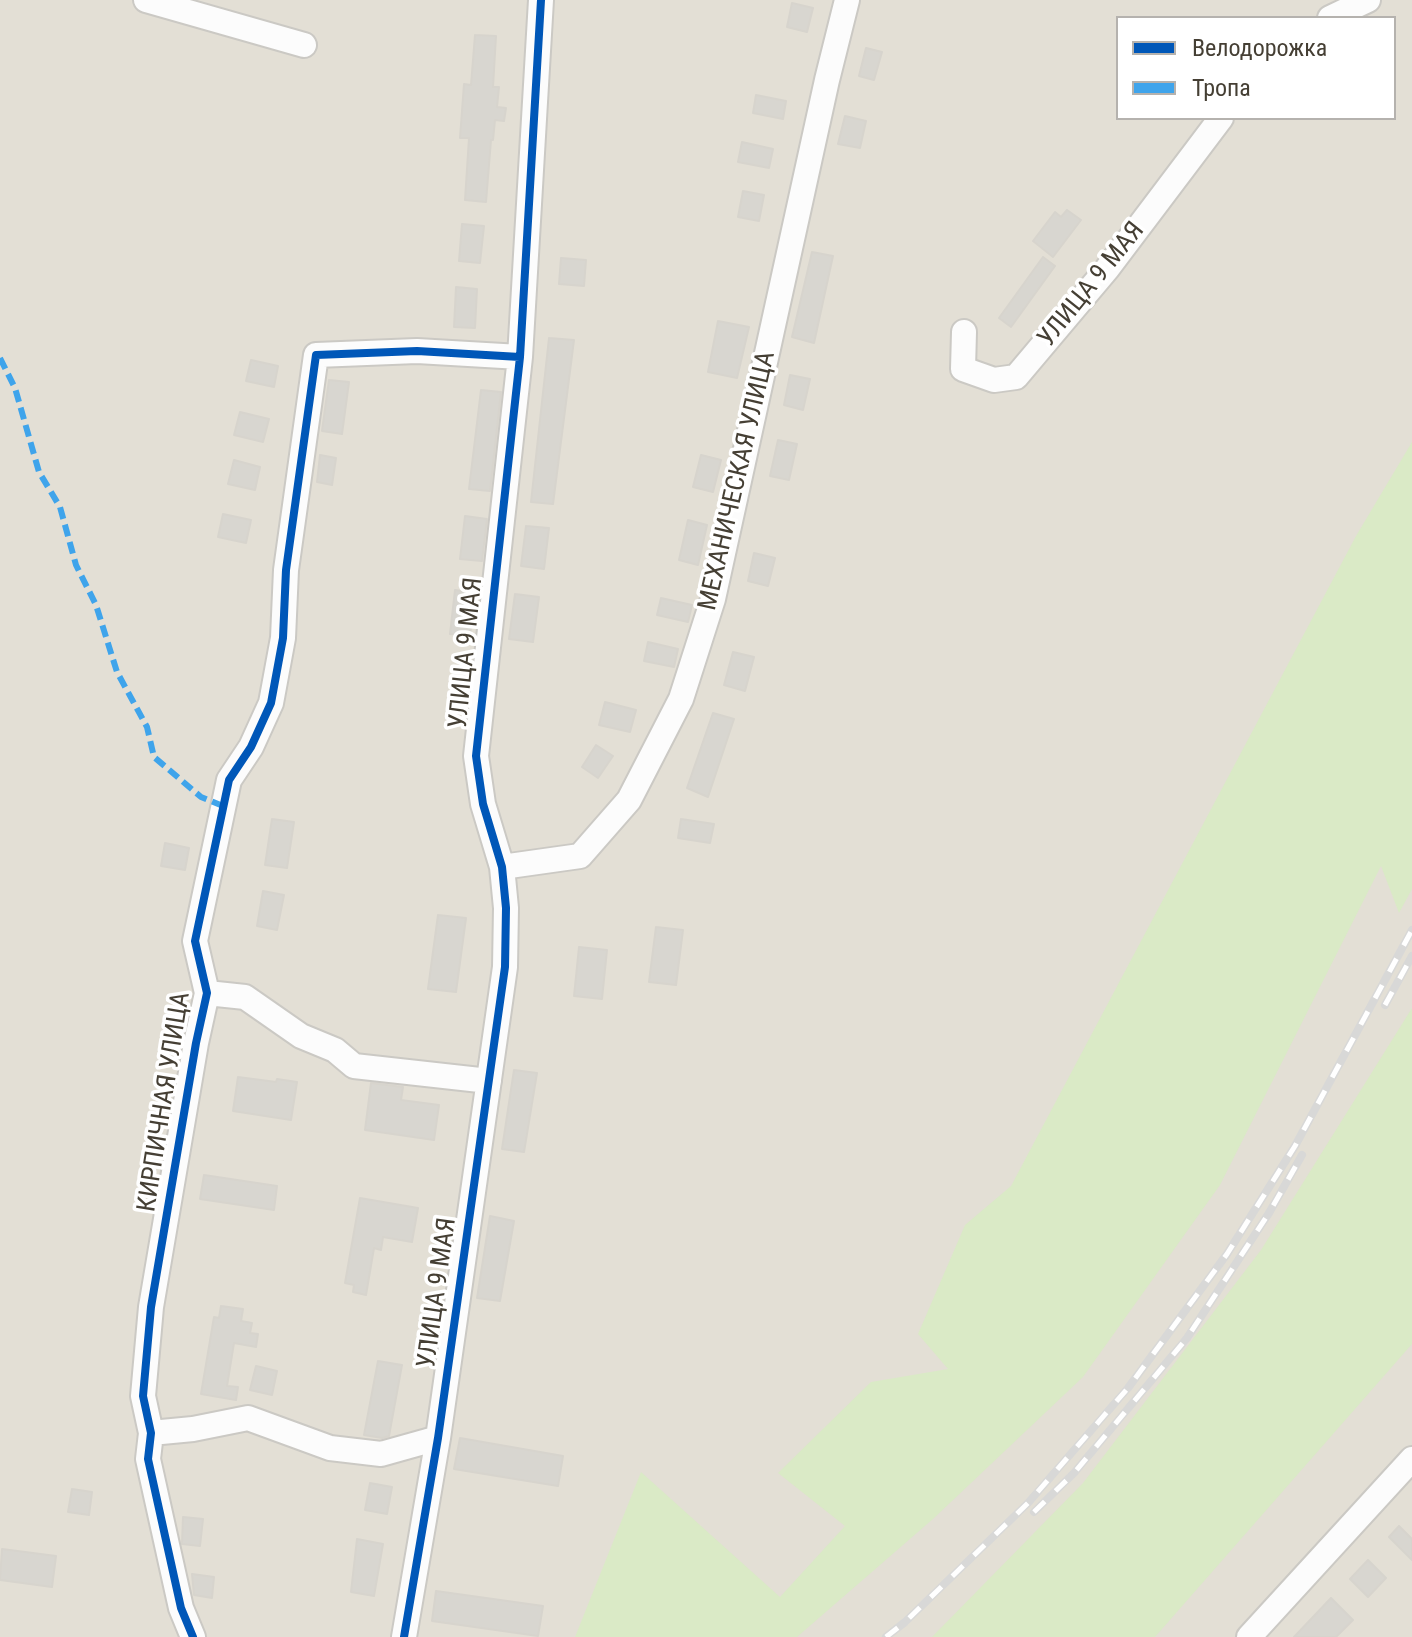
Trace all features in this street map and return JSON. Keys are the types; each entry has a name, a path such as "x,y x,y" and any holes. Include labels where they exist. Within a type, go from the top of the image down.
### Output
{"street":[{"path":"146,0 304,45"},
{"name":"УЛИЦА 9 МАЯ","path":"404,1637 438,1438 505,967 506,908 502,867 483,804 476,756 520,357 541,0"},
{"name":"МЕХАНИЧЕСКАЯ УЛИЦА","path":"502,867 580,856 629,800 681,699 713,599 847,0"},
{"path":"1334,16 1368,0"},
{"name":"УЛИЦА 9 МАЯ","path":"964,332 963,369 994,380 1016,377 1107,269 1219,120"},
{"name":"КИРПИЧНАЯ УЛИЦА","path":"193,1637 181,1608 148,1459 151,1433 143,1396 151,1307 207,993 195,941 229,780 251,747 271,703 283,638 286,570 316,355 417,351 520,357"},
{"path":"207,993 245,997 301,1036 335,1050 354,1066 489,1081"},
{"path":"151,1433 193,1429 248,1418 330,1448 381,1454 438,1438"},
{"path":"1249,1637 1412,1459"}],"shaded area":[{"path":"0,0 1412,0 1412,1637 0,1637"}],"green space":[{"path":"1412,442 1412,889 1399,913 1381,866 1220,1185 1083,1377 933,1519 797,1637 575,1637 641,1472 780,1597 845,1526 778,1473 871,1382 948,1369 918,1334 965,1225 1011,1186 1356,536"},
{"path":"1412,1008 1412,1344 1155,1637 932,1637 1083,1483 1261,1250"}],"building":[{"path":"792,3 813,8 807,32 787,27"},
{"path":"475,35 496,36 493,87 499,87 497,107 506,108 504,121 495,120 486,202 465,200 469,138 460,138 464,84 471,85"},
{"path":"866,48 882,52 874,80 859,76"},
{"path":"756,95 786,101 783,119 753,113"},
{"path":"845,116 866,121 860,148 838,144"},
{"path":"742,142 773,149 769,168 738,162"},
{"path":"743,191 764,195 759,221 738,217"},
{"path":"1067,210 1081,220 1053,257 1033,241 1055,212 1061,217"},
{"path":"462,224 484,226 480,263 459,261"},
{"path":"812,252 833,256 814,343 792,337"},
{"path":"1043,257 1055,266 1011,327 999,318"},
{"path":"561,258 586,260 584,286 559,284"},
{"path":"456,287 477,289 475,328 454,327"},
{"path":"718,321 749,327 737,378 708,372"},
{"path":"549,338 574,340 553,504 531,502"},
{"path":"251,360 278,366 274,387 246,381"},
{"path":"790,375 810,379 803,410 784,405"},
{"path":"329,380 349,382 342,434 322,431"},
{"path":"481,390 501,392 490,491 469,489"},
{"path":"240,412 269,419 263,442 234,435"},
{"path":"778,440 797,444 789,480 770,476"},
{"path":"320,455 336,458 332,485 317,482"},
{"path":"701,455 721,460 713,492 693,487"},
{"path":"234,460 260,467 255,490 228,484"},
{"path":"223,514 251,520 246,543 218,537"},
{"path":"465,516 487,519 482,561 460,559"},
{"path":"688,520 707,525 698,565 679,560"},
{"path":"526,526 549,528 544,569 521,566"},
{"path":"754,553 775,558 768,586 748,581"},
{"path":"455,590 475,593 470,636 450,634"},
{"path":"515,594 539,597 533,642 509,639"},
{"path":"661,598 692,605 688,622 657,615"},
{"path":"648,642 678,649 674,667 644,661"},
{"path":"733,652 754,657 745,691 724,685"},
{"path":"605,702 636,710 630,732 599,725"},
{"path":"713,713 734,719 708,797 687,788"},
{"path":"596,745 613,756 598,778 582,767"},
{"path":"272,819 294,822 287,868 265,865"},
{"path":"681,819 714,824 710,843 678,838"},
{"path":"165,843 189,848 185,870 161,866"},
{"path":"263,891 284,895 277,930 257,926"},
{"path":"438,915 466,918 456,992 428,989"},
{"path":"656,927 683,930 676,985 649,982"},
{"path":"579,947 607,950 602,999 574,996"},
{"path":"514,1070 537,1073 524,1152 502,1149"},
{"path":"238,1077 297,1082 291,1120 233,1111"},
{"path":"371,1083 403,1087 401,1100 439,1105 434,1140 365,1130"},
{"path":"204,1175 277,1186 274,1210 200,1199"},
{"path":"360,1198 418,1208 412,1242 383,1237 381,1250 374,1248 366,1295 353,1292 354,1285 345,1283"},
{"path":"490,1216 514,1221 500,1301 477,1298"},
{"path":"221,1306 243,1309 241,1321 252,1323 250,1333 258,1334 256,1347 234,1343 227,1386 238,1387 236,1400 201,1394 214,1317 219,1318"},
{"path":"378,1361 402,1365 389,1436 382,1438 364,1435"},
{"path":"256,1366 277,1371 272,1395 250,1390"},
{"path":"460,1438 563,1456 558,1486 454,1469"},
{"path":"370,1483 392,1487 387,1514 365,1510"},
{"path":"72,1489 92,1492 89,1515 68,1512"},
{"path":"183,1517 203,1519 200,1546 182,1544"},
{"path":"1399,1526 1412,1539 1412,1560 1389,1537"},
{"path":"357,1539 383,1544 374,1596 351,1592"},
{"path":"2,1549 56,1556 52,1587 0,1580"},
{"path":"1368,1560 1386,1578 1368,1597 1350,1579"},
{"path":"192,1574 214,1577 212,1598 194,1595"},
{"path":"436,1591 543,1606 538,1636 432,1621"},
{"path":"1331,1598 1353,1620 1336,1637 1294,1637"}],"railway":[{"path":"886,1637 1028,1503 1128,1388 1227,1254 1295,1146 1412,930"},
{"path":"1385,1005 1412,956"},
{"path":"1034,1512 1074,1473 1187,1338 1269,1213 1302,1155"}],"marked path":[{"path":"0,358 15,388 39,472 60,507 76,565 96,605 117,672 147,727 154,757 201,797 223,806"}],"cycle path":[{"path":"404,1637 438,1438 505,967 506,908 502,867 483,804 476,756 520,357 541,0"},
{"path":"193,1637 181,1608 148,1459 151,1433 143,1396 151,1307 207,993 195,941 229,780 251,747 271,703 283,638 286,570 316,355 417,351 520,357"}]}
